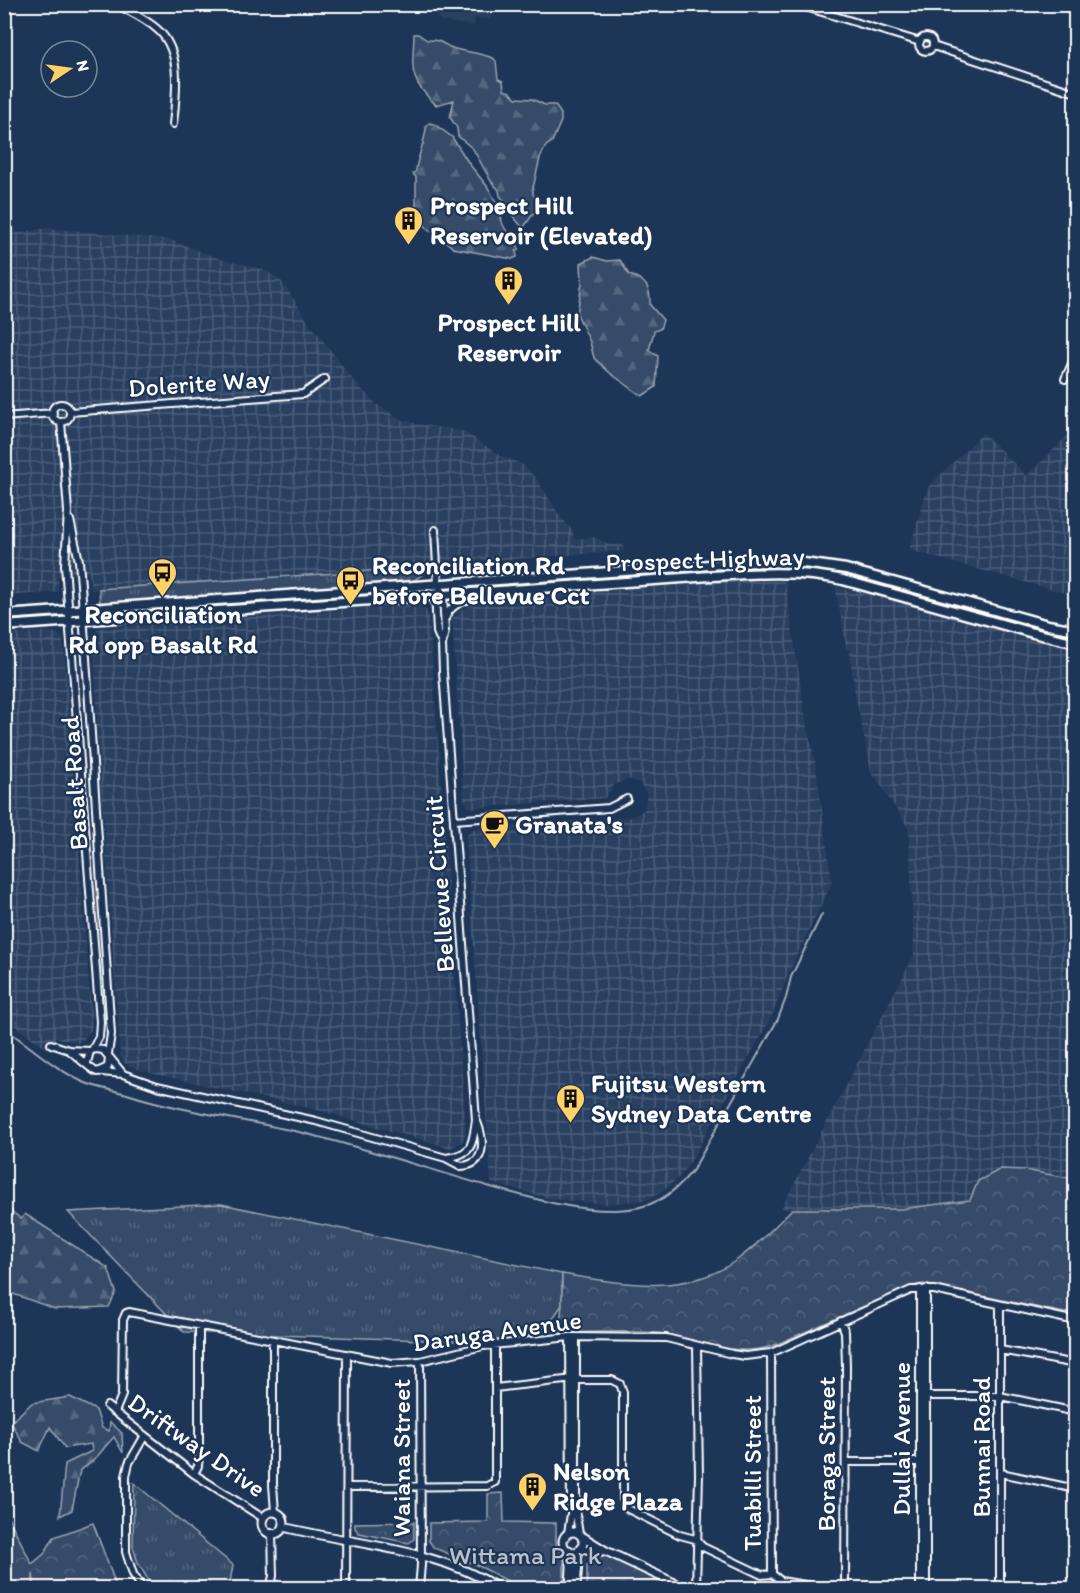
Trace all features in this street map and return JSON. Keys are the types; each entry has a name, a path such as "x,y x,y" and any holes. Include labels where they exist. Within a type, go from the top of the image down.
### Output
{"main road":[{"name":"Prospect Highway","path":"4,615 752,562 804,563 846,568 1042,623 1076,630"},
{"name":"Prospect Highway","path":"4,626 766,573 820,576 1076,643"}],"street":[{"path":"116,4 152,25 167,43 176,80 173,124"},
{"path":"796,4 920,42 927,38 933,42 933,46 1076,93"},
{"path":"1065,379 1076,355"},
{"name":"Dolerite Way","path":"70,412 303,394 325,379"},
{"path":"59,405 68,407 70,412 69,418 61,422 54,418 53,413 54,408 59,405"},
{"path":"4,417 53,413"},
{"name":"Basalt Road","path":"61,422 68,511 65,565 100,1022 99,1037 91,1051"},
{"name":"Basalt Road","path":"68,511 79,561 111,1034 109,1056"},
{"path":"435,530 438,584"},
{"name":"Bellevue Circuit","path":"438,584 444,623 442,645 476,1120 470,1148 463,1155 446,1158"},
{"path":"444,623 447,613 454,606 490,592"},
{"name":"Bellevue Circuit","path":"439,596 437,632 442,645"},
{"path":"82,777 92,777"},
{"path":"454,820 609,808 627,799"},
{"path":"51,1044 69,1050 103,1050 123,1074"},
{"path":"69,1050 87,1063 90,1070 101,1072 108,1068 109,1056"},
{"path":"87,1063 91,1051"},
{"name":"Bellevue Circuit","path":"101,1072 123,1074 157,1086 316,1121 446,1158 461,1166 466,1166 479,1157 483,1143 476,1120"},
{"path":"923,1289 1076,1321"},
{"name":"Daruga Avenue","path":"115,1412 122,1395 123,1320 126,1313 135,1312 392,1363 420,1361 495,1345 573,1337 655,1337 746,1356 771,1353 911,1290 923,1289"},
{"name":"Dullai Avenue","path":"920,1588 923,1289"},
{"name":"Bunnai Road","path":"1000,1305 1000,1588"},
{"name":"Boraga Street","path":"841,1321 845,1332 845,1588"},
{"path":"194,1474 199,1456 199,1326"},
{"path":"570,1588 572,1566 569,1550 564,1540 568,1533 571,1514 573,1337"},
{"path":"273,1340 275,1512"},
{"path":"347,1487 487,1486 495,1482 495,1345"},
{"path":"696,1588 699,1475 698,1346"},
{"path":"1000,1350 1012,1350 1076,1364"},
{"name":"Tuabilli Street","path":"771,1353 772,1574 781,1581 824,1588"},
{"path":"346,1588 347,1354"},
{"name":"Waiana Street","path":"419,1588 422,1486 420,1361"},
{"path":"495,1388 573,1380 612,1380 620,1384 623,1392 625,1504 632,1512 680,1535 698,1540 703,1547 762,1575 772,1574"},
{"path":"573,1380 576,1515 583,1542 579,1550 576,1588"},
{"path":"923,1396 1000,1396 1076,1412"},
{"name":"Driftway Drive","path":"107,1406 194,1474 263,1518"},
{"path":"142,1588 133,1574 126,1552 126,1476 129,1463 144,1437"},
{"path":"846,1462 923,1462"},
{"name":"Dullai Avenue","path":"923,1462 926,1588"},
{"path":"1000,1473 1075,1489 1075,1588"},
{"path":"270,1512 275,1512 283,1519 283,1527 276,1533 272,1533 263,1528 263,1518 270,1512"},
{"name":"Driftway Drive","path":"283,1527 421,1555 457,1566 498,1588"},
{"path":"270,1588 273,1576 272,1533"},
{"path":"568,1533 580,1534 606,1551 685,1588"},
{"path":"569,1550 606,1551"}],"shaded area":[{"path":"432,5 492,5 491,19 475,18 474,26 441,21 431,10"},
{"path":"48,228 171,240 223,260 259,268 271,274 280,280 307,320 355,382 376,404 401,419 417,424 463,431 499,455 523,465 536,478 560,516 573,531 574,539 594,537 611,545 623,545 624,551 91,590 89,573 58,576 58,592 5,596 5,235"},
{"path":"1075,428 1075,596 909,550 928,487 983,433 1027,476"},
{"path":"733,581 785,581 807,727 815,760 832,883 789,972 772,1016 692,1159 681,1175 664,1191 646,1200 607,1204 552,1199 491,1183 466,836 472,829 632,817 644,810 647,795 640,783 628,779 614,785 605,798 470,808 464,802 452,618 464,608 481,603 546,598 562,594"},
{"path":"835,587 889,599 1075,650 1075,1179 1072,1177 978,1181 970,1200 901,1209 781,1209 914,955 909,829 876,778 872,776 855,693 849,649 847,650"},
{"path":"416,604 426,610 429,618 466,1132 462,1142 450,1148 314,1109 154,1074 129,1066 123,1061 120,1054 97,729 92,638 99,628"},
{"path":"47,631 58,634 63,640 64,647 92,1024 91,1030 78,1043 56,1037 47,1049 5,1019 4,635"}],"green space":[{"path":"414,34 455,49 493,58 496,61 498,79 503,81 504,90 516,98 532,99 545,105 555,105 561,114 561,121 552,142 546,146 540,158 533,188 537,209 523,228 512,215 512,209 500,196 499,190 491,181 473,149 458,136 457,128 450,117 454,100 436,105 416,80 413,65"},
{"path":"429,123 452,137 487,186 502,212 502,221 509,233 509,239 518,246 517,257 512,259 453,248 440,236 430,231 411,211 412,207 416,206 416,177 413,174 416,171 426,127"},
{"path":"593,257 607,261 620,260 629,275 640,279 646,286 650,294 650,305 663,320 660,329 654,331 649,350 658,356 656,387 642,396 610,373 594,358 590,342 577,314 582,283 581,263"},
{"path":"427,567 423,574 413,581 100,603 99,589"},
{"path":"1001,1169 1024,1170 1075,1179 1075,1315 923,1284 911,1286 775,1345 760,1349 730,1349 657,1333 559,1333 562,1274 628,1283 672,1284 693,1280 714,1273 734,1262 792,1209 901,1209 970,1200 978,1181"},
{"path":"221,1204 562,1274 562,1305 547,1327 513,1343 184,1332 68,1212"},
{"path":"4,1205 21,1219 25,1214 108,1268 116,1292 109,1307 55,1309 5,1291"},
{"path":"70,1397 96,1410 102,1428 109,1431 110,1422 122,1433 123,1453 114,1437 94,1460 80,1470 72,1510 60,1516 65,1464 92,1451 91,1444 65,1448 50,1427 39,1451 22,1442 11,1422 32,1403"},
{"path":"134,1483 233,1565 229,1588 153,1588 138,1563 133,1547"},
{"name":"Wittama Park","path":"503,1493 504,1522 556,1523 556,1545 564,1557 564,1588 521,1588 481,1567 434,1548 429,1541 429,1523 488,1522 488,1494"},
{"path":"5,1511 32,1564 44,1554 54,1537 93,1523 117,1588 35,1588 33,1574 33,1588 5,1588"},
{"path":"414,1522 414,1539 409,1543 359,1533 355,1528 355,1523"},
{"path":"597,1555 613,1557 677,1588 587,1588 587,1565"}],"waterway":[{"path":"4,1028 62,1071 94,1086 169,1106 323,1138 550,1202 600,1210 629,1209 660,1200 677,1188 693,1170 778,1019 791,977 822,914"},
{"path":"594,1587 598,1588"}],"place":[{"name":"Prospect Hill Reservoir (Elevated)","path":"409,246"},
{"name":"Prospect Hill Reservoir","path":"509,306"},
{"name":"Reconciliation Rd opp Basalt Rd","path":"163,598"},
{"name":"Reconciliation Rd before Bellevue Cct","path":"351,606"},
{"name":"Granata's","path":"494,850"},
{"name":"Fujitsu Western Sydney Data Centre","path":"570,1124"},
{"name":"Nelson Ridge Plaza","path":"532,1512"}]}
